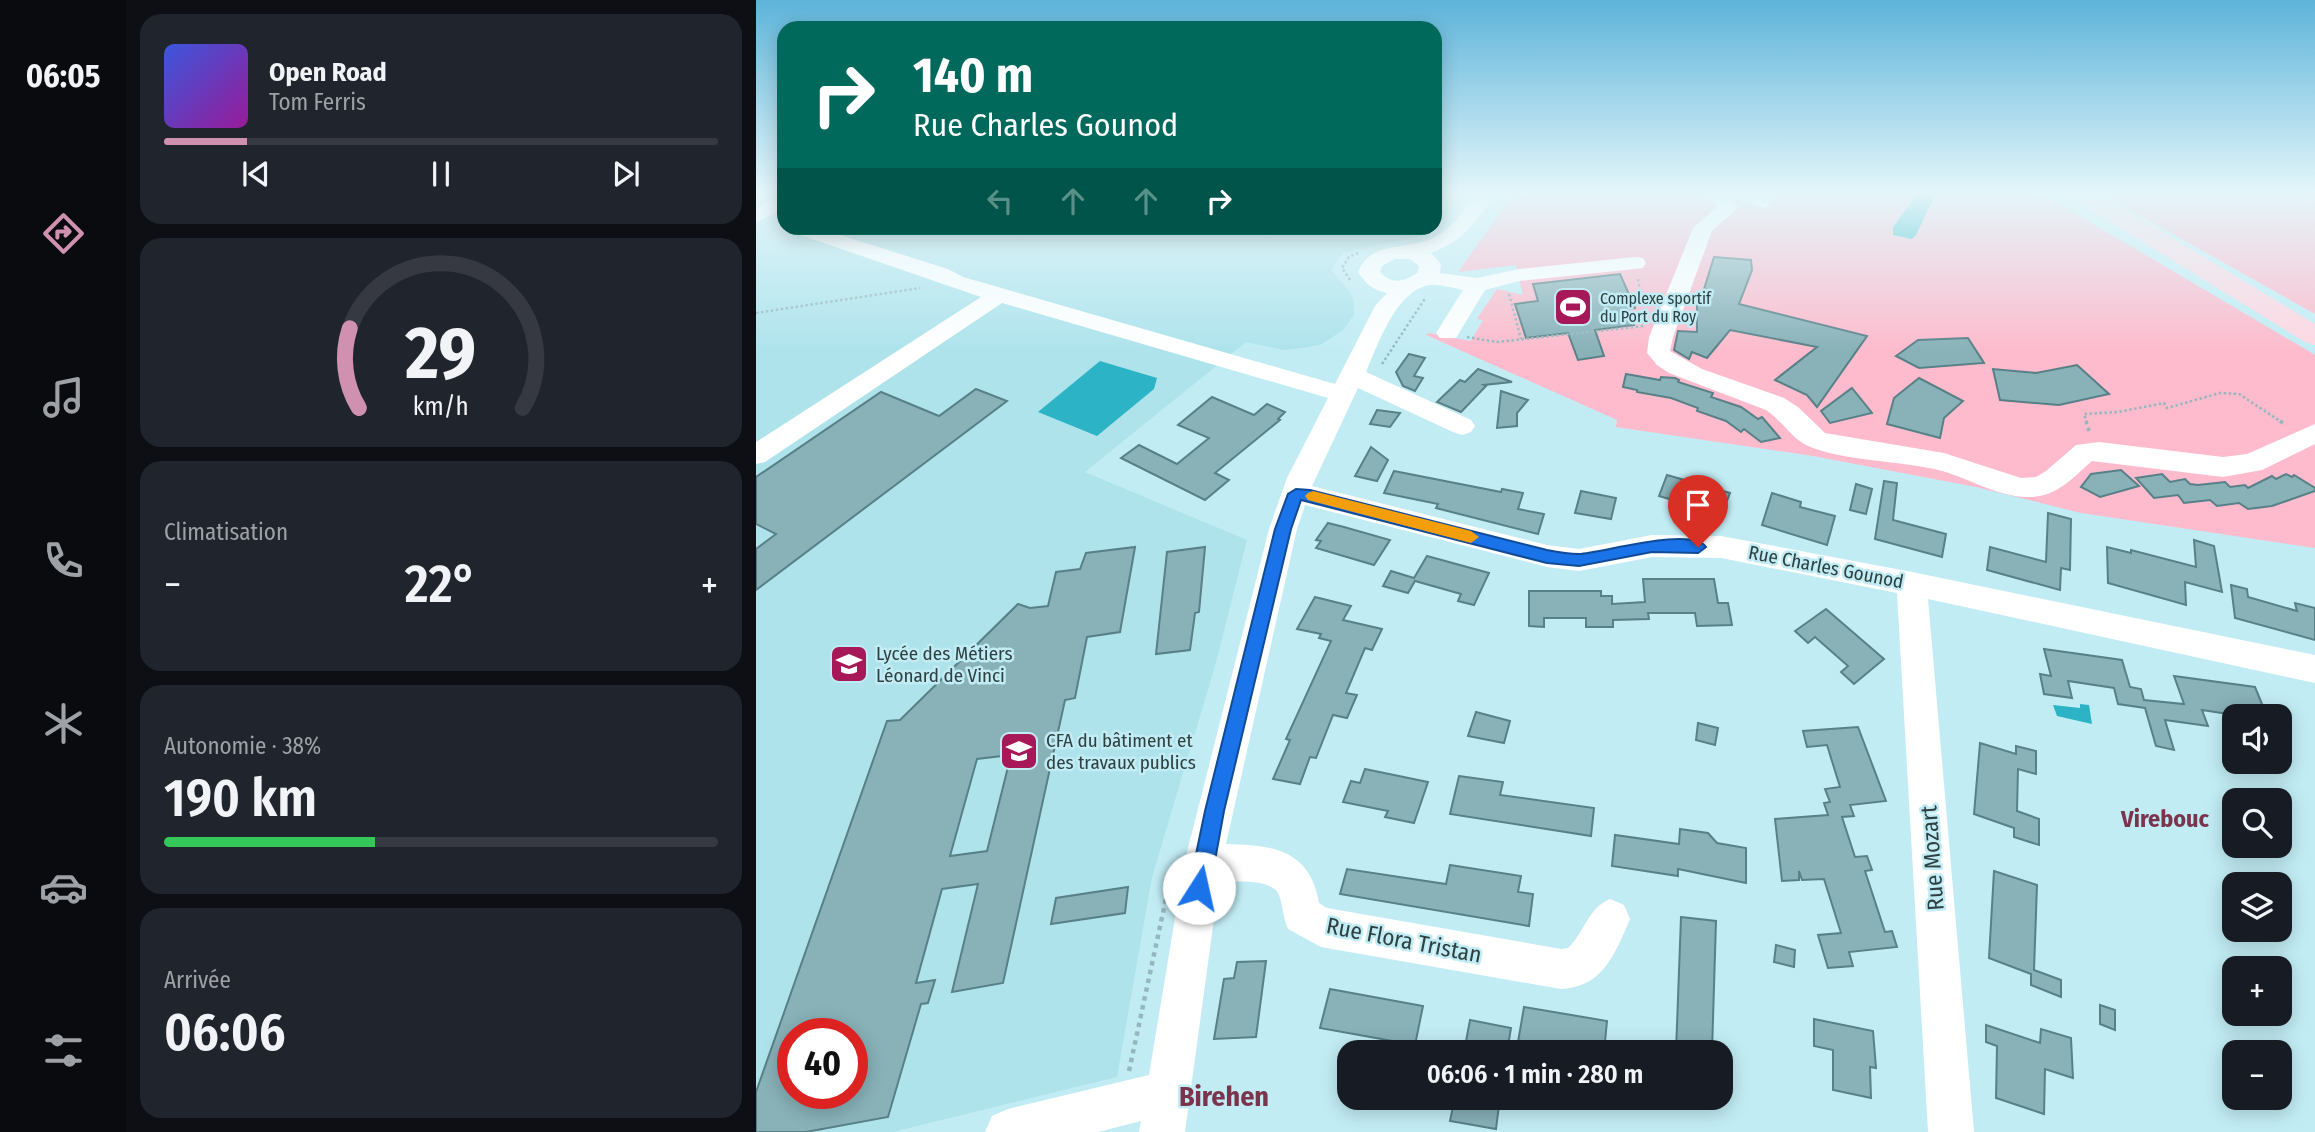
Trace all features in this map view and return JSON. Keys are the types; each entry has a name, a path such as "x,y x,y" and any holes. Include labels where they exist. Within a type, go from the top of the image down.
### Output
{"main road":[{"path":"2166,245 2315,336"},
{"path":"2167,245 2315,325"}],"street":[{"path":"851,245 999,295 1347,384 1462,426"},
{"path":"1008,1132 1165,1112 1203,864 1283,529 1296,494 1347,384 1407,278 1441,245"},
{"path":"1697,245 1658,348 1666,361 1677,369 1775,404 1811,437 1821,441 1944,462 2020,488 2041,486 2056,478 2085,452 2099,451 2232,467 2252,463 2311,436"},
{"path":"1407,278 1477,285 1500,279 1635,263"},
{"path":"1448,333 1477,285"},
{"path":"756,455 999,295"},
{"path":"2248,296 2264,301 2315,331"},
{"name":"Rue Charles Gounod","path":"1296,494 1547,556 1579,560 1652,546 1721,547 1912,584 2315,669"},
{"name":"Rue Mozart","path":"1912,584 1951,1132"},
{"name":"Rue Flora Tristan","path":"1203,864 1249,863 1292,878 1297,886 1302,915 1321,927 1561,969 1577,968 1589,957 1610,919"}],"path":[{"path":"1448,333 1497,342 1646,326 1635,263"},
{"path":"1500,279 1509,292 1521,340"},
{"path":"756,313 955,282"},
{"path":"2085,452 2072,442 2092,441 2084,414 2118,412 2164,402 2167,408 2220,393 2239,394 2311,436"}],"shaded area":[{"path":"756,245 1379,245 1343,253 1331,270 1351,293 1354,304 1354,315 1343,330 1322,344 1303,348 1284,350 1246,342 1085,472 1247,540 1215,666 1152,877 1117,1077 893,1132 756,1132"},
{"path":"1477,245 2128,245 2315,355 2315,548 2081,513 1976,487 1813,456 1616,427 1617,420 1426,335 1428,333 1471,341 1483,320 1477,319 1497,289 1523,295 1516,265 1458,272"},
{"path":"2192,245 2315,245 2315,314"}],"water":[{"path":"1100,361 1157,378 1154,389 1097,436 1038,412"},
{"path":"2080,704 2089,705 2092,724 2057,716 2053,705 2080,708"}],"building":[{"path":"1714,257 1751,260 1752,270 1739,304 1867,336 1817,407 1807,395 1775,380 1817,347 1730,330 1707,358 1692,352 1689,359 1674,350 1678,331 1697,332 1697,301 1700,302"},
{"path":"1620,274 1635,308 1628,309 1634,325 1595,330 1604,356 1578,360 1568,333 1526,338 1515,304 1538,301 1533,284"},
{"path":"1968,338 1984,363 1919,368 1896,356 1918,340"},
{"path":"1409,354 1425,358 1414,376 1423,378 1415,391 1403,386 1396,372"},
{"path":"2077,365 2109,394 2059,405 2000,400 1993,369 2036,373"},
{"path":"1478,369 1512,382 1484,385 1486,386 1461,412 1437,402 1460,380 1465,382"},
{"path":"1626,374 1660,380 1661,377 1675,378 1678,382 1713,393 1711,397 1741,407 1758,419 1762,417 1780,438 1761,442 1744,429 1741,432 1726,421 1697,411 1698,408 1671,398 1623,387"},
{"path":"1919,378 1963,401 1944,418 1940,438 1887,424 1894,398"},
{"path":"1852,388 1872,413 1830,423 1821,411"},
{"path":"976,389 1007,401 756,590 756,549 776,534 756,524 756,477 881,392 939,416"},
{"path":"1501,391 1528,400 1517,413 1517,426 1497,428"},
{"path":"1212,397 1254,415 1267,404 1285,412 1278,419 1280,420 1215,473 1229,480 1205,500 1121,458 1139,445 1177,464 1209,438 1178,425"},
{"path":"1377,410 1400,413 1390,427 1370,424"},
{"path":"1371,447 1388,460 1377,481 1355,476"},
{"path":"2121,470 2139,486 2100,497 2081,487 2091,474"},
{"path":"1394,471 1501,492 1502,489 1523,493 1518,509 1544,514 1538,534 1436,508 1438,504 1384,493"},
{"path":"2162,474 2170,482 2185,479 2190,484 2198,485 2225,482 2230,487 2245,485 2248,488 2272,476 2276,479 2286,474 2292,477 2294,475 2315,488 2315,491 2272,506 2248,509 2239,503 2217,506 2210,500 2184,503 2178,495 2154,498 2136,478"},
{"path":"1667,475 1730,493 1722,514 1659,496"},
{"path":"1884,481 1897,483 1893,520 1946,534 1942,557 1875,539"},
{"path":"1856,484 1872,489 1866,514 1850,510"},
{"path":"1581,491 1616,498 1611,519 1575,513"},
{"path":"1772,493 1801,502 1800,507 1835,516 1827,545 1762,525"},
{"path":"2048,513 2071,519 2070,570 2061,568 2060,590 1987,570 1990,547 2046,562"},
{"path":"1328,523 1390,540 1374,565 1316,548 1321,541 1316,540"},
{"path":"2194,540 2214,546 2222,592 2185,582 2186,605 2108,583 2107,547 2131,553 2131,550 2196,567"},
{"path":"1135,547 1120,632 1087,637 1075,698 1065,700 1003,983 952,992 978,884 942,889 916,983 935,980 928,1003 921,1004 888,1117 806,1132 756,1132 756,1092 777,1033 777,1109 868,1109 868,1018 782,1018 887,721 900,720 1018,604 1030,608 1048,606 1056,572 1080,569 1086,553","holes":["1011,755 987,851 950,856 977,759"]},
{"path":"1205,547 1199,612 1195,613 1190,650 1156,654 1167,552"},
{"path":"1427,556 1489,573 1474,605 1458,601 1461,594 1415,581 1408,593 1383,586 1391,571 1414,578"},
{"path":"1643,579 1714,579 1718,603 1728,603 1732,625 1697,626 1695,613 1648,613 1649,619 1613,620 1613,627 1586,627 1586,618 1544,618 1544,627 1529,626 1529,591 1601,591 1601,596 1612,596 1612,604 1645,602"},
{"path":"2231,585 2247,589 2248,597 2297,611 2295,603 2315,608 2315,640 2235,618"},
{"path":"1315,597 1351,606 1343,620 1382,629 1372,650 1365,648 1346,693 1357,695 1347,718 1333,715 1316,758 1310,757 1300,784 1273,779 1290,740 1286,739 1331,641 1319,638 1321,634 1297,629"},
{"path":"1826,609 1884,659 1854,684 1841,672 1848,666 1815,637 1808,643 1795,631"},
{"path":"2044,649 2122,660 2130,687 2141,689 2144,700 2184,704 2174,676 2255,687 2262,704 2222,704 2222,713 2202,710 2208,726 2165,720 2174,750 2156,746 2145,708 2118,704 2114,688 2068,681 2072,698 2044,694 2040,674 2051,676"},
{"path":"1476,712 1510,721 1504,743 1468,736"},
{"path":"1698,723 1718,728 1715,745 1696,740"},
{"path":"1858,727 1886,801 1850,805 1854,816 1842,817 1855,857 1867,856 1872,870 1865,871 1885,932 1892,931 1897,947 1849,952 1853,966 1828,968 1818,935 1841,933 1824,879 1802,880 1799,871 1799,880 1782,881 1775,819 1828,815 1824,803 1830,802 1825,789 1840,787 1827,745 1807,747 1803,731"},
{"path":"1980,743 2016,754 2016,746 2036,751 2036,774 2018,769 2017,811 2039,819 2039,845 2014,837 2014,828 1974,814"},
{"path":"1365,769 1428,782 1414,823 1385,817 1388,811 1343,802 1351,781 1360,783"},
{"path":"1459,776 1503,782 1500,795 1594,808 1591,836 1450,814"},
{"path":"1680,829 1708,833 1717,843 1746,848 1746,883 1678,869 1678,876 1612,866 1615,835 1679,844"},
{"path":"1450,865 1521,876 1518,892 1533,894 1529,926 1340,894 1347,869 1446,884"},
{"path":"1994,871 2037,885 2034,970 2061,980 2061,997 2031,985 2031,974 1989,958"},
{"path":"1128,887 1125,913 1051,924 1056,898"},
{"path":"1681,917 1716,921 1712,1040 1676,1040"},
{"path":"1776,945 1795,950 1794,967 1774,962"},
{"path":"1266,961 1256,1037 1214,1039 1224,979 1234,978 1237,962"},
{"path":"1330,989 1423,1006 1416,1040 1387,1040 1320,1028"},
{"path":"2100,1005 2115,1010 2115,1030 2100,1024"},
{"path":"1524,1007 1607,1021 1605,1040 1518,1040"},
{"path":"1814,1019 1873,1031 1876,1068 1870,1067 1871,1098 1833,1090 1833,1050 1814,1046"},
{"path":"1470,1020 1511,1028 1509,1040 1466,1040"},
{"path":"1986,1025 2040,1043 2041,1029 2071,1038 2073,1078 2045,1069 2044,1114 1996,1098 1997,1046 1986,1042"},
{"path":"1452,1110 1498,1110 1496,1129 1450,1121"}],"slow traffic":[{"path":"1313,496 1471,537"}],"place":[{"name":"Complexe sportif du Port du Roy","path":"1573,307"},
{"name":"Lycée des Métiers Léonard de Vinci","path":"849,664"},
{"name":"CFA du bâtiment et des travaux publics","path":"1019,751"}],"district":[{"name":"Virebouc","path":"2165,819"},
{"name":"Birehen","path":"1224,1096"}],"route":[{"path":"1199,888 1214,811 1270,580 1283,529 1296,494 1547,556 1579,560 1652,546 1698,547"}]}
